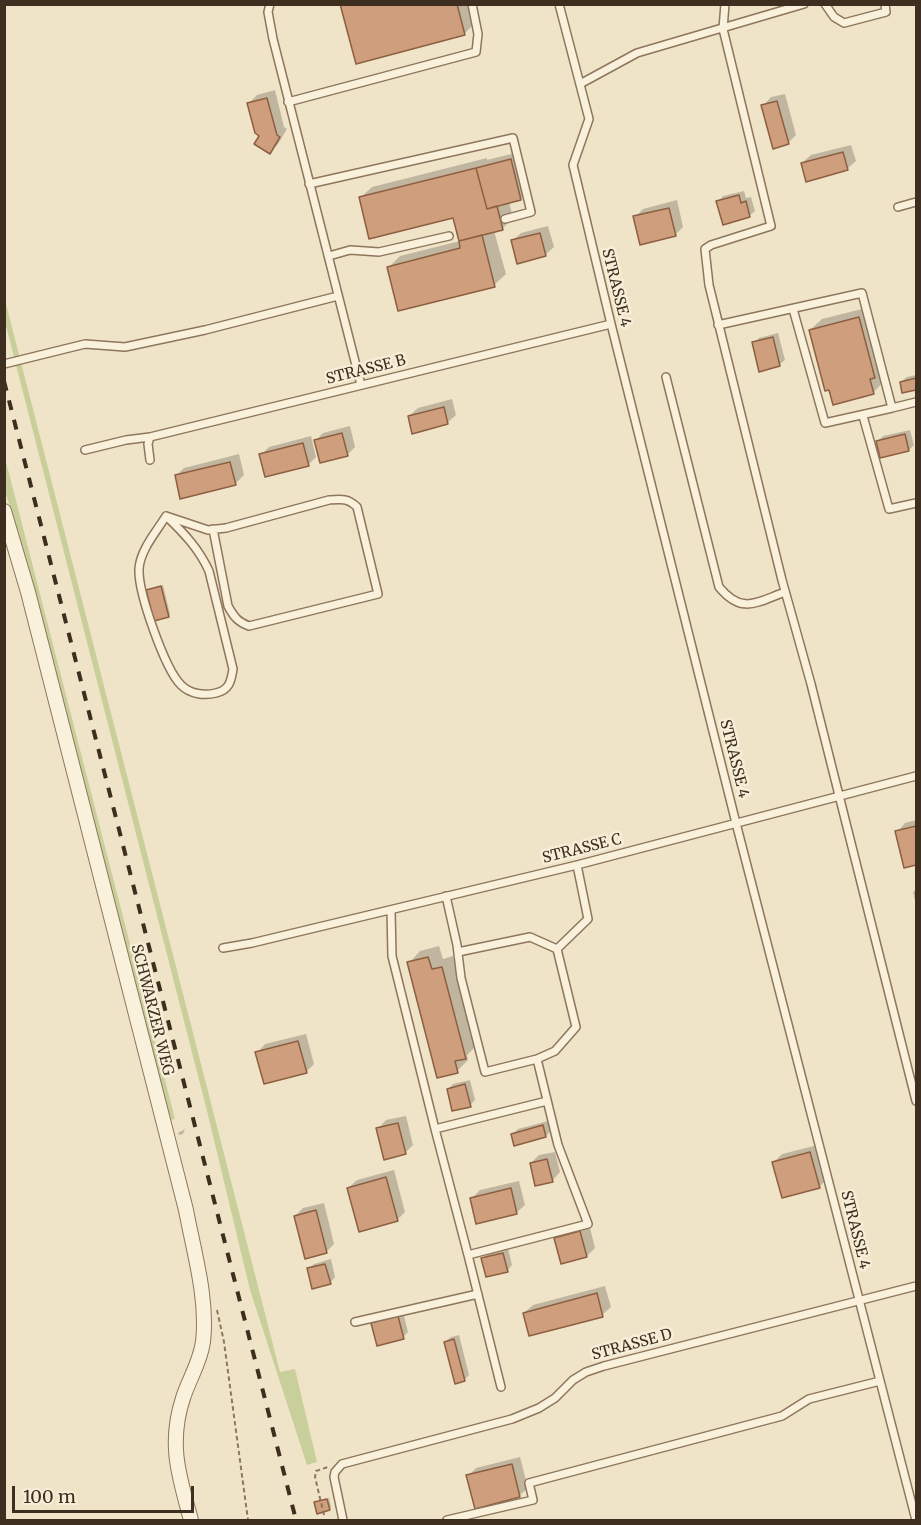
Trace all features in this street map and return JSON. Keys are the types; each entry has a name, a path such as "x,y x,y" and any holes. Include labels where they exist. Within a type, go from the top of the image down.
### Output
{"street":[{"name":"SCHWARZER WEG","path":"4,511 28,592 186,1210 201,1286 204,1314 203,1341 199,1363 179,1411 175,1437 176,1463 191,1521"}],"lane":[{"path":"270,4 268,12 288,102 362,385"},
{"path":"288,102 476,52 478,34 472,4"},
{"name":"STRASSE 4","path":"559,4 589,119 573,165 736,823 916,1521"},
{"path":"725,4 723,29 771,226 711,245 705,249 709,285 785,592 811,684 916,1101"},
{"path":"580,84 637,53 804,4"},
{"path":"825,4 834,17 844,23 886,12 885,4"},
{"path":"309,184 513,138 531,212 505,219"},
{"path":"898,207 916,202"},
{"path":"329,256 350,250 380,252 448,236"},
{"path":"718,325 862,293 892,408"},
{"path":"4,364 85,344 124,347 205,330 338,296"},
{"path":"793,309 825,423 916,402"},
{"name":"STRASSE B","path":"85,450 150,437 611,324"},
{"path":"666,377 719,587 729,599 739,604 753,604 785,592"},
{"path":"862,416 889,508 916,503"},
{"path":"150,437 148,444 150,460"},
{"path":"166,516 208,530 213,529 226,528 343,498 357,507 378,594 249,626 240,623 228,606 213,529"},
{"path":"166,516 188,537 202,556 209,572 233,669 231,682 224,690 214,694 196,694 182,687 175,677 148,617 139,569 144,553 166,516"},
{"name":"STRASSE C","path":"223,948 577,865 916,776"},
{"path":"557,949 588,918 577,865"},
{"path":"446,896 461,978 485,1072 555,1052 576,1027 557,949"},
{"path":"390,910 392,956 501,1387"},
{"path":"458,952 530,937 557,949"},
{"path":"468,1255 588,1224 558,1145 537,1059"},
{"path":"435,1129 547,1101"},
{"name":"STRASSE D","path":"335,1472 342,1464 351,1461 512,1419 539,1408 555,1398 573,1380 586,1372 604,1366 916,1286"},
{"path":"355,1322 478,1294"},
{"path":"447,1521 533,1500 529,1484 782,1416 809,1399 880,1381"},
{"path":"335,1472 334,1485 343,1521"}],"path":[{"path":"215,1302 224,1342 248,1521"},
{"path":"324,1515 315,1477 316,1471 329,1467 335,1472"}],"green space":[{"path":"4,296 280,1372 295,1369 317,1462 307,1465 250,1290 207,1111 5,322"},
{"path":"4,454 175,1119 168,1120 20,540 5,491"}],"building":[{"path":"340,4 457,4 465,35 356,64"},
{"path":"267,98 277,135 280,137 270,154 254,144 259,136 255,133 247,103"},
{"path":"777,101 789,144 773,149 761,105"},
{"path":"843,152 848,170 806,182 801,163"},
{"path":"511,159 521,200 487,209 476,168"},
{"path":"476,168 487,209 497,206 503,230 459,241 453,218 369,239 359,197"},
{"path":"739,195 741,203 746,201 750,217 723,225 716,201"},
{"path":"669,208 676,236 640,245 633,216"},
{"path":"540,233 546,256 517,264 511,240"},
{"path":"482,235 495,287 398,311 387,267 460,248 459,241"},
{"path":"859,317 875,378 870,379 874,394 833,405 829,390 825,391 809,330"},
{"path":"773,337 780,366 759,372 752,342"},
{"path":"916,378 916,390 902,393 900,382"},
{"path":"444,407 448,424 412,434 408,416"},
{"path":"342,433 348,456 320,463 314,440"},
{"path":"905,434 909,451 880,458 876,441"},
{"path":"303,443 309,466 265,477 259,454"},
{"path":"230,462 236,485 180,499 175,475"},
{"path":"161,586 169,617 154,621 146,590"},
{"path":"916,826 916,865 904,868 895,831"},
{"path":"428,957 432,969 442,967 466,1059 455,1061 458,1073 437,1078 407,962"},
{"path":"298,1041 307,1073 264,1084 255,1052"},
{"path":"465,1084 471,1107 452,1111 447,1089"},
{"path":"398,1123 406,1154 384,1160 376,1128"},
{"path":"543,1125 546,1137 514,1146 511,1134"},
{"path":"810,1152 820,1188 782,1198 772,1162"},
{"path":"547,1159 553,1182 535,1186 530,1163"},
{"path":"386,1177 398,1221 359,1232 347,1188"},
{"path":"511,1188 517,1214 476,1224 470,1198"},
{"path":"316,1210 327,1253 305,1259 294,1216"},
{"path":"580,1231 587,1257 561,1264 554,1238"},
{"path":"503,1253 508,1272 486,1277 481,1258"},
{"path":"325,1264 331,1284 312,1289 307,1268"},
{"path":"597,1293 603,1317 529,1336 523,1313"},
{"path":"398,1316 404,1339 377,1346 371,1323"},
{"path":"454,1339 465,1381 455,1384 444,1342"},
{"path":"512,1464 520,1497 475,1509 466,1475"},
{"path":"327,1499 330,1510 317,1514 314,1502"}],"railway":[{"path":"4,381 296,1520"}]}
